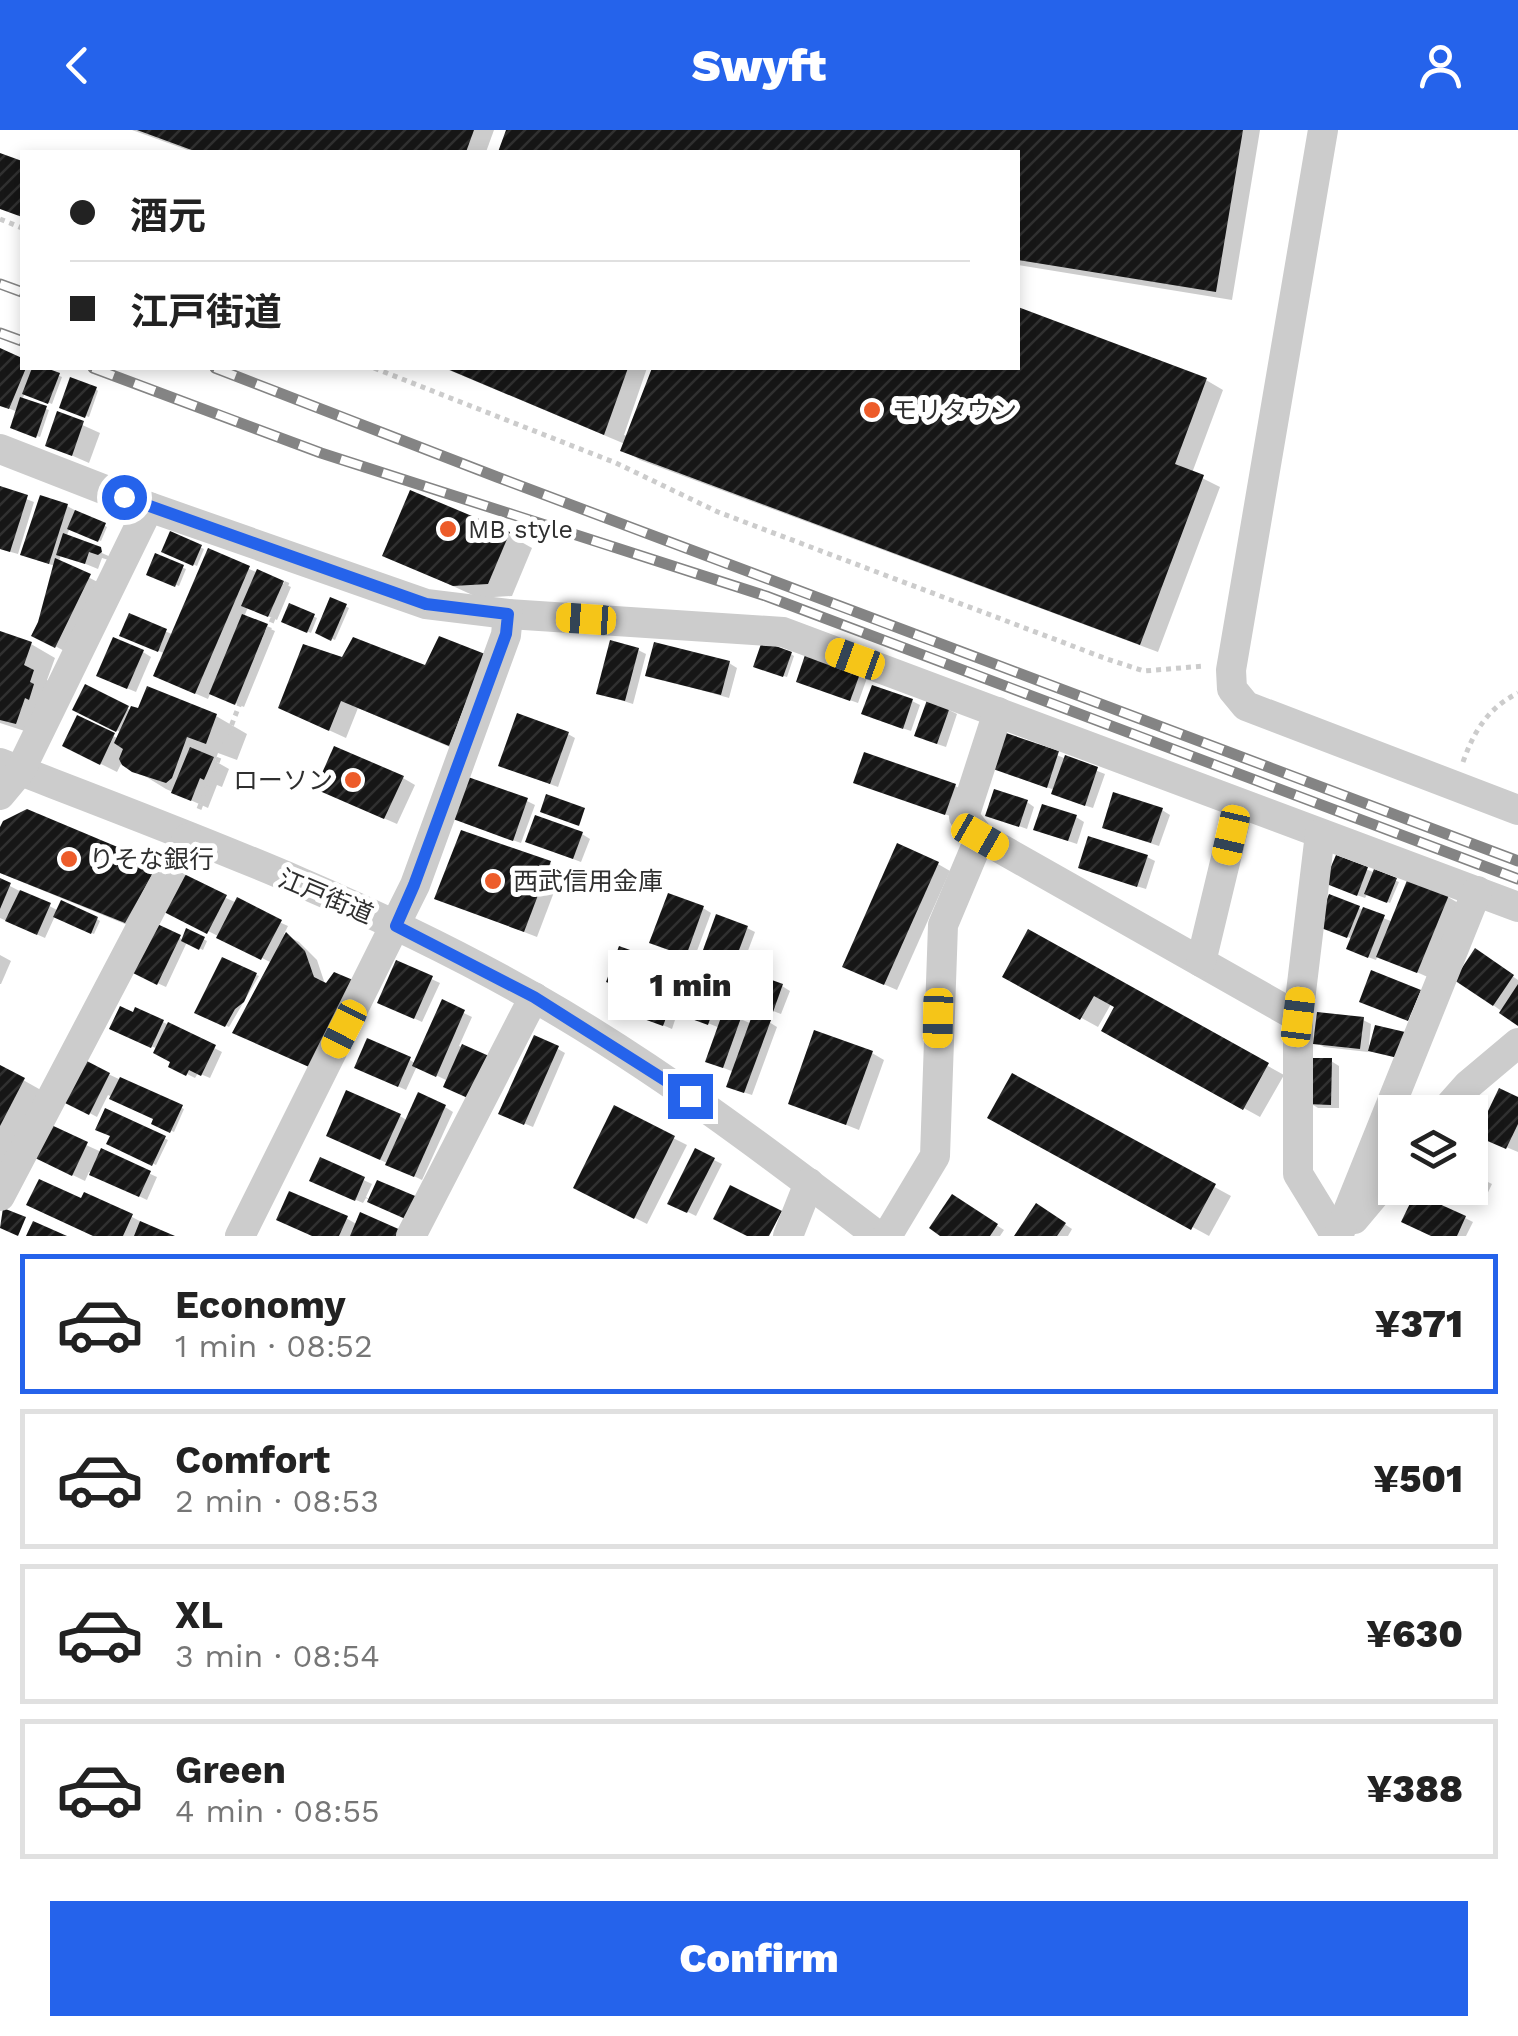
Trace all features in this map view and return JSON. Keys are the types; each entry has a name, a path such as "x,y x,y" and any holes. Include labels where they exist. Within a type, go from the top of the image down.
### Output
{"street":[{"path":"1323,130 1231,670 1232,689 1246,706 1518,810"},
{"path":"0,448 149,507 426,604 508,614 784,632 1518,907"},
{"path":"0,795 10,767 149,507"},
{"path":"240,1236 414,885 506,634 508,614"},
{"path":"998,712 964,818 980,837 1298,1017"},
{"name":"江戸街道","path":"10,767 396,926 534,997 690,1096 878,1236"},
{"path":"1201,962 1239,804"},
{"path":"1320,834 1298,1017 1298,1174 1338,1236"},
{"path":"887,1236 935,1156 943,925 980,837"},
{"path":"0,1196 188,838"},
{"path":"1338,1236 1477,891"},
{"path":"410,1236 534,997"},
{"path":"1459,1095 1518,1043"},
{"path":"788,1236 809,1183"},
{"path":"1338,1236 1378,1190"}],"path":[{"path":"379,370 616,463 718,512 1107,659 1144,671 1206,666 1231,670"},
{"path":"188,838 296,560"},
{"path":"1460,770 1470,740 1490,711 1518,693"}],"building":[{"path":"137,130 474,130 467,150 192,150"},
{"path":"506,130 1243,130 1216,292 1020,260 1020,150 499,150"},
{"path":"0,153 20,160 20,216 0,209"},
{"path":"1020,308 1207,378 1175,464 1204,475 1140,645 620,451 651,370 1020,370"},
{"path":"0,348 20,357 20,370 25,370 9,409 0,406"},
{"path":"31,370 60,373 48,404 22,394"},
{"path":"450,370 627,370 604,435"},
{"path":"70,377 97,387 85,418 59,408"},
{"path":"20,397 47,406 36,438 10,428"},
{"path":"57,411 84,421 72,456 45,446"},
{"path":"0,486 28,495 10,552 0,549"},
{"path":"410,490 510,532 488,584 453,586 382,556"},
{"path":"40,495 68,504 49,564 20,555"},
{"path":"75,510 106,523 98,542 67,529"},
{"path":"170,531 202,545 193,566 161,552"},
{"path":"63,533 101,547 102,552 89,552 85,564 56,555"},
{"path":"208,548 250,566 195,694 153,676"},
{"path":"155,553 184,565 175,587 146,575"},
{"path":"55,558 91,574 55,648 31,636"},
{"path":"257,569 284,581 268,617 241,606"},
{"path":"330,597 347,604 331,641 315,633"},
{"path":"289,603 315,614 307,633 281,622"},
{"path":"129,613 167,629 158,652 119,636"},
{"path":"242,614 268,624 235,705 209,694"},
{"path":"0,631 32,642 24,665 34,670 30,682 34,684 16,724 0,720"},
{"path":"439,636 485,654 449,746 341,701 329,731 278,708 303,644 342,657 353,637 425,665"},
{"path":"113,637 144,650 127,689 96,676"},
{"path":"610,640 639,648 625,701 596,694"},
{"path":"762,641 792,652 783,677 753,667"},
{"path":"654,642 730,661 721,695 645,676"},
{"path":"806,652 861,671 850,701 796,682"},
{"path":"85,684 129,706 116,732 72,710"},
{"path":"872,685 913,699 903,729 861,714"},
{"path":"147,686 217,714 206,744 187,737 172,778 166,783 122,765 119,759 123,749 114,743 131,706 138,708"},
{"path":"927,700 950,707 937,744 914,736"},
{"path":"517,713 569,732 550,784 498,766"},
{"path":"77,715 115,733 100,765 62,746"},
{"path":"1006,733 1059,751 1047,788 993,769"},
{"path":"334,746 404,776 384,819 315,789"},
{"path":"190,747 214,757 191,801 171,793"},
{"path":"864,752 956,784 945,815 853,783"},
{"path":"1065,755 1098,767 1085,806 1051,794"},
{"path":"468,777 528,798 513,841 453,819"},
{"path":"994,789 1028,800 1019,827 985,816"},
{"path":"1113,792 1163,808 1151,843 1102,828"},
{"path":"546,794 585,808 579,826 540,812"},
{"path":"1042,804 1077,815 1068,841 1033,830"},
{"path":"27,809 158,864 125,923 0,873 0,827 3,821"},
{"path":"535,815 583,832 573,859 525,842"},
{"path":"461,830 551,861 524,932 434,899"},
{"path":"1088,836 1148,855 1137,887 1078,868"},
{"path":"897,843 939,862 884,985 842,967"},
{"path":"1336,855 1368,867 1357,896 1324,883"},
{"path":"1374,869 1397,878 1387,903 1364,894"},
{"path":"184,874 227,895 207,934 164,912"},
{"path":"0,878 11,883 0,909"},
{"path":"1408,878 1449,895 1417,973 1376,957"},
{"path":"20,890 51,903 37,935 5,921"},
{"path":"668,893 704,906 686,956 649,943"},
{"path":"1329,894 1360,906 1347,938 1316,926"},
{"path":"237,897 282,920 261,960 216,938"},
{"path":"61,900 98,917 91,934 53,917"},
{"path":"1363,907 1385,915 1368,958 1346,949"},
{"path":"716,914 748,926 735,961 703,950"},
{"path":"153,922 181,935 157,985 133,973"},
{"path":"186,928 205,937 199,950 181,941"},
{"path":"1028,929 1269,1063 1243,1110 1101,1031 1114,1007 1094,996 1080,1020 1002,977"},
{"path":"286,932 305,951 314,977 326,983 334,972 353,980 309,1067 232,1033"},
{"path":"619,946 644,955 631,991 606,982"},
{"path":"1475,948 1514,975 1493,1006 1454,980"},
{"path":"222,957 257,973 244,1002 225,1027 194,1013"},
{"path":"396,960 433,976 414,1019 377,1003"},
{"path":"736,967 783,984 773,1012 726,995"},
{"path":"1371,970 1421,990 1408,1021 1359,1002"},
{"path":"694,971 723,981 708,1025 678,1014"},
{"path":"657,972 680,980 663,1026 641,1018"},
{"path":"1518,984 1518,1026 1499,1013"},
{"path":"442,999 465,1010 436,1077 412,1066"},
{"path":"120,1006 133,1012 135,1007 164,1020 151,1048 109,1029"},
{"path":"724,1009 742,1015 723,1068 705,1062"},
{"path":"1317,1012 1364,1017 1360,1049 1313,1044"},
{"path":"753,1013 771,1020 744,1093 726,1087"},
{"path":"168,1022 216,1045 201,1076 189,1070 186,1076 153,1053"},
{"path":"1375,1025 1405,1032 1398,1058 1368,1051"},
{"path":"814,1030 873,1051 846,1125 788,1104"},
{"path":"534,1035 559,1046 524,1125 498,1114"},
{"path":"367,1038 411,1057 398,1087 354,1068"},
{"path":"462,1044 489,1056 470,1099 443,1087"},
{"path":"81,1058 110,1073 89,1115 59,1100"},
{"path":"1308,1058 1332,1058 1331,1105 1307,1104"},
{"path":"0,1065 25,1078 0,1126"},
{"path":"1012,1073 1216,1184 1191,1230 987,1118"},
{"path":"120,1077 183,1105 170,1133 151,1124 153,1119 109,1099"},
{"path":"1499,1088 1518,1097 1518,1124 1506,1149 1488,1141 1488,1111"},
{"path":"346,1090 401,1114 380,1160 326,1136"},
{"path":"418,1092 446,1105 414,1177 385,1165"},
{"path":"614,1105 675,1136 634,1219 573,1188"},
{"path":"105,1108 166,1136 152,1166 106,1144 110,1136 95,1130"},
{"path":"47,1123 88,1142 72,1176 31,1156"},
{"path":"101,1148 151,1171 139,1197 89,1175"},
{"path":"695,1148 715,1158 687,1213 667,1204"},
{"path":"320,1157 365,1177 355,1201 309,1181"},
{"path":"39,1179 81,1198 84,1192 133,1214 123,1236 93,1236 26,1205"},
{"path":"377,1180 420,1198 410,1221 367,1202"},
{"path":"730,1185 782,1211 769,1236 747,1236 713,1219"},
{"path":"289,1191 348,1216 339,1236 312,1236 276,1220"},
{"path":"952,1194 998,1224 990,1236 940,1236 929,1228"},
{"path":"1036,1203 1066,1223 1057,1236 1014,1236"},
{"path":"1409,1205 1442,1205 1466,1216 1457,1236 1431,1236 1401,1222"},
{"path":"3,1208 26,1217 18,1236 0,1228"},
{"path":"360,1212 403,1231 400,1236 350,1236"},
{"path":"33,1221 67,1236 26,1236"},
{"path":"140,1221 175,1236 134,1236"}],"railway":[{"path":"0,284 20,291"},
{"path":"0,333 20,340"},
{"path":"98,370 321,453 766,596 1518,879"},
{"path":"220,370 1518,861"}],"place":[{"name":"モリタウン","path":"872,410"},
{"name":"MB style","path":"448,529"},
{"name":"ローソン","path":"353,780"},
{"name":"りそな銀行","path":"69,859"},
{"name":"西武信用金庫","path":"493,881"}],"route":[{"path":"124,497 426,604 508,614 506,634 396,926 534,997 690,1096"}]}
